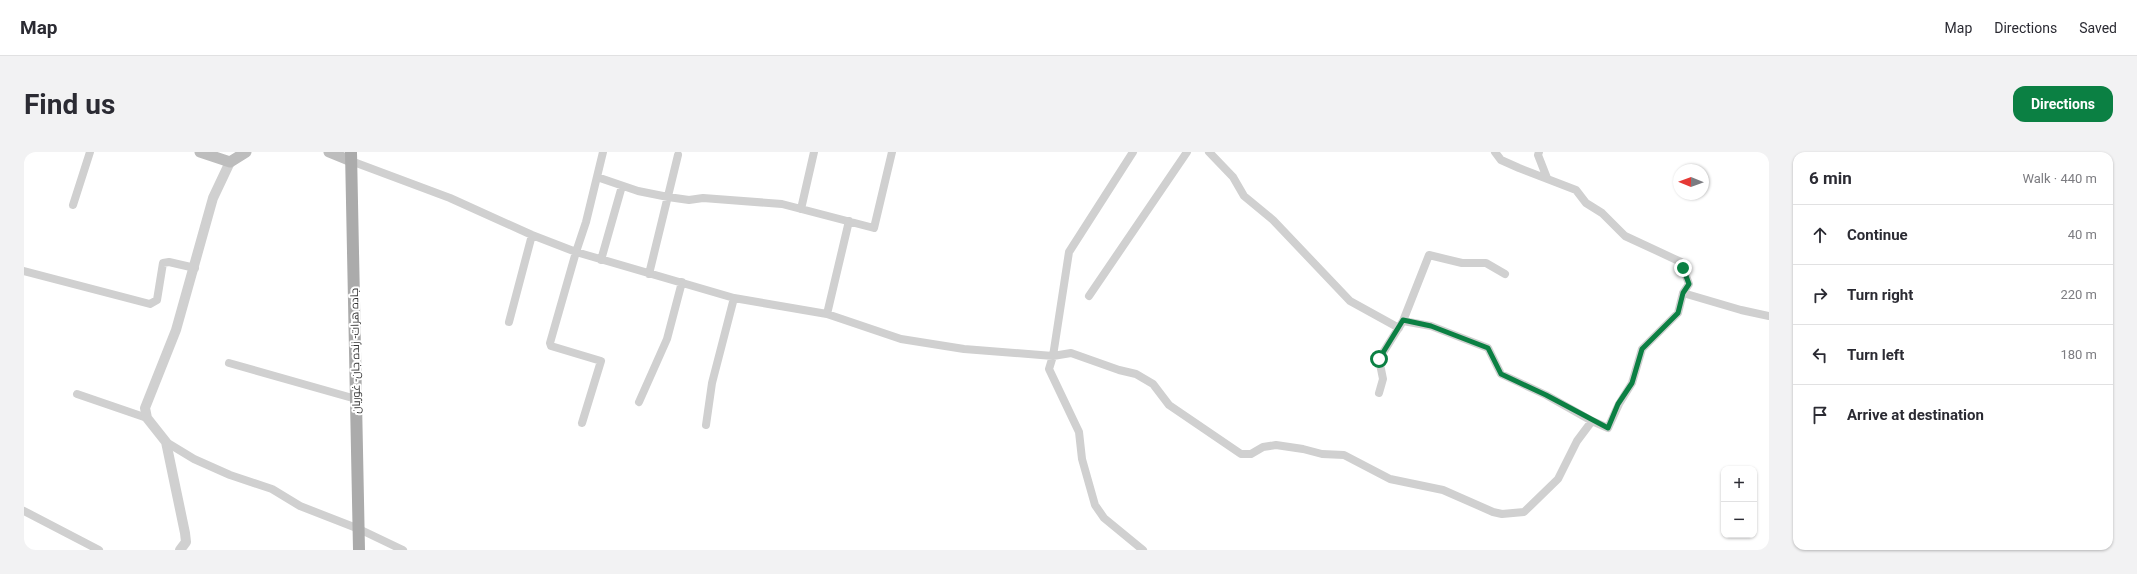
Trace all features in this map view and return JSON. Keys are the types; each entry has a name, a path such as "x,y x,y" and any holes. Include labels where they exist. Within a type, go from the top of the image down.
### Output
{"main road":[{"path":"200,152 230,162 246,152"},
{"path":"329,152 351,156"},
{"name":"جاده هرات- زنده جان- غوریان","path":"351,156 359,550"}],"street":[{"path":"73,206 90,152"},
{"path":"582,424 601,361 551,346 550,343 586,222 603,152"},
{"path":"801,209 814,152"},
{"path":"597,177 622,186 668,197 689,200 703,198 777,203 872,228 876,226 892,152"},
{"path":"1133,152 1069,252 1053,356 1049,369 1079,432 1082,459 1095,505 1104,518 1143,550"},
{"path":"1089,296 1187,152"},
{"path":"1209,152 1233,177 1244,196 1274,220 1350,301 1399,328"},
{"path":"1403,320 1431,326 1488,348 1501,374 1546,395 1592,421 1608,428 1618,404 1632,383 1642,349 1678,313 1683,293 1689,284 1681,262 1625,236 1602,213 1586,203 1576,190 1519,168 1502,160 1495,152"},
{"path":"1539,152 1538,155 1547,178"},
{"path":"649,274 678,155"},
{"path":"351,156 532,235 576,252 734,298 827,314 901,339 964,349 1053,356 1071,353 1119,370 1136,374 1153,384 1169,405 1241,454 1251,454 1262,448 1276,445 1303,449 1322,454 1344,455 1390,479 1443,490 1493,512 1502,514 1524,512 1558,479 1577,441 1592,421"},
{"path":"230,162 214,198 176,330 145,408 147,418 166,442 194,459 230,475 272,489 300,506 359,529 403,550"},
{"path":"602,260 622,186"},
{"path":"827,314 849,221"},
{"path":"509,322 532,235"},
{"path":"1379,393 1383,379 1379,359 1403,320 1429,255 1462,262 1486,263 1505,274"},
{"path":"24,271 150,304 157,300 163,263 169,262 195,268"},
{"path":"639,402 667,339 682,282"},
{"path":"1683,293 1741,310 1769,316"},
{"path":"706,425 712,383 734,298"},
{"path":"229,363 356,399"},
{"path":"77,394 147,418"},
{"path":"166,442 185,533 186,542 180,550"},
{"path":"24,511 99,550"}],"route":[{"path":"1379,359 1403,320 1431,326 1488,348 1501,374 1546,395 1592,421 1608,428 1618,404 1632,383 1642,349 1678,313 1683,293 1689,284 1683,268"}]}
